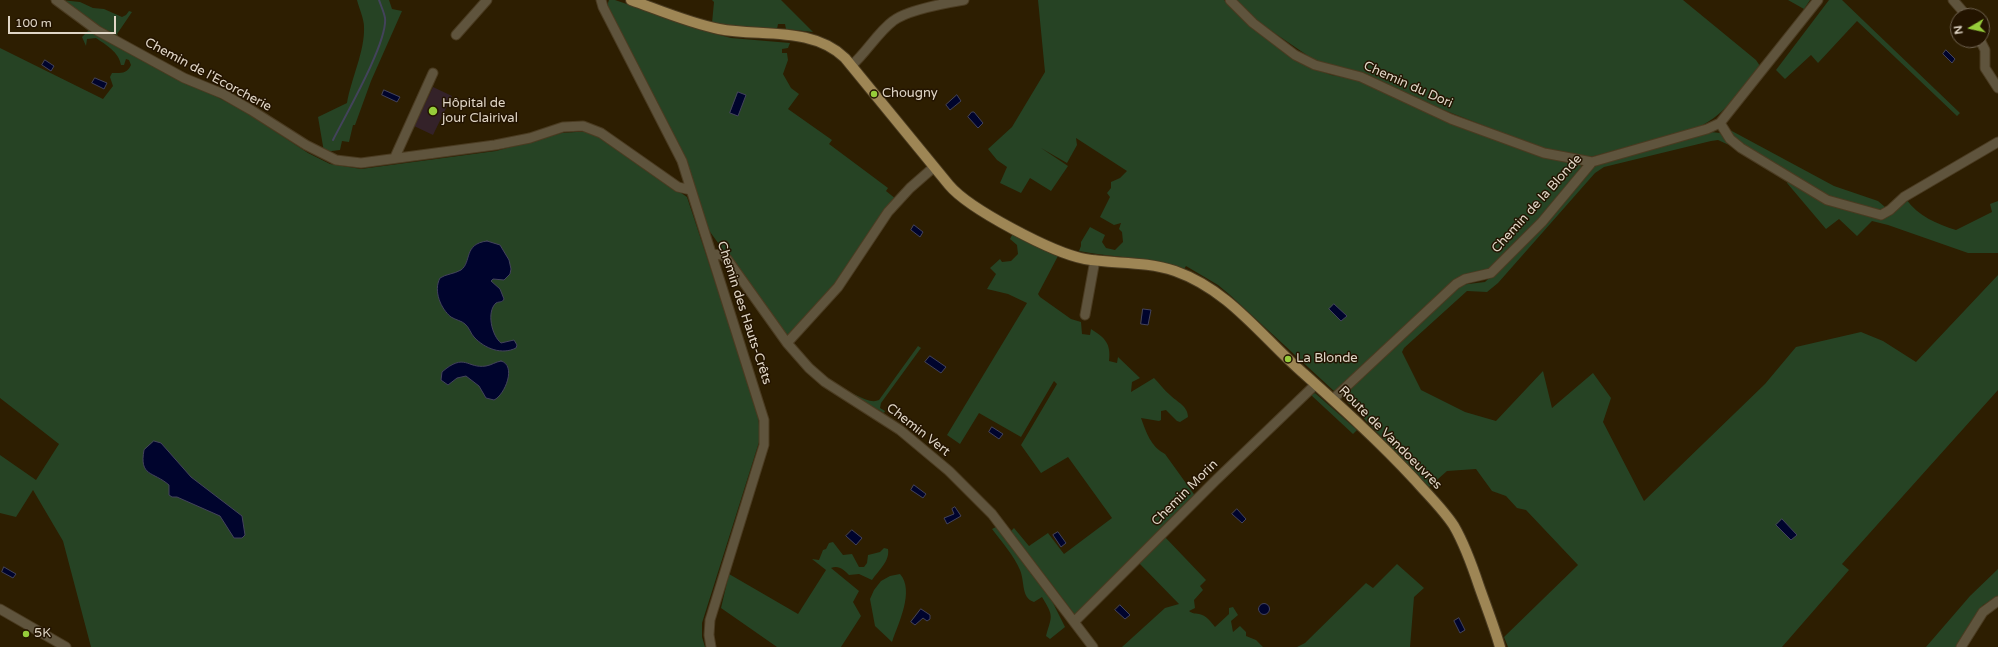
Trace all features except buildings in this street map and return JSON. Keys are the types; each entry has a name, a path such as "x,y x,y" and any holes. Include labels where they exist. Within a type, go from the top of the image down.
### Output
{"main road":[{"name":"Route de Vandoeuvres","path":"631,0 717,29 805,37 819,41 834,49 851,66 956,193 975,206 1056,250 1095,260 1162,268 1204,284 1228,301 1316,384 1369,431 1404,468 1452,524 1467,552 1500,647"}],"street":[{"name":"Chemin de l'Ecorcherie","path":"56,0 98,31 184,78 207,86 251,110 324,156 355,163 495,145 530,138 563,127 583,126 601,133 678,187 691,190"},
{"path":"456,35 487,0"},
{"name":"Chemin des Hauts-Crêts","path":"601,0 601,4 682,161 761,407 765,427 764,445 710,620 709,635 711,647"},
{"path":"851,66 895,20 914,12 962,0"},
{"name":"Chemin du Dori","path":"1230,0 1253,23 1295,55 1321,68 1361,77 1451,119 1544,153 1592,162"},
{"name":"Chemin de la Blonde","path":"1333,399 1456,284 1465,279 1491,273 1542,222 1592,162 1706,129 1720,123 1818,0"},
{"path":"1953,0 1960,8"},
{"path":"1984,48 1986,68 1998,88"},
{"path":"395,157 433,73"},
{"path":"1720,123 1730,138 1741,148 1816,195 1836,204 1881,215 1890,210 1904,197 1998,142"},
{"path":"787,343 838,286 888,212 910,188 934,168"},
{"name":"Chemin Vert","path":"712,254 722,255 727,259 787,343 809,368 824,382 900,430 962,483 1006,530 1093,647"},
{"path":"1085,315 1095,260"},
{"name":"Chemin Morin","path":"1074,622 1215,481 1316,384"},
{"path":"1961,647 1980,616 1998,602"},
{"path":"0,609 66,647"}],"shaded area":[{"name":"Hôpital de jour Clairival","path":"433,87 452,96 433,135 414,126"}],"green space":[{"path":"61,0 80,2 93,8 104,9 122,17 129,11 132,12 117,34 119,39 82,16"},
{"path":"357,0 389,0 392,9 402,11 371,81 355,125 353,125 349,142 342,141 340,150 324,152 318,117 347,103 362,46 364,24"},
{"path":"609,0 615,0 731,38 790,43 788,48 782,49 782,53 787,53 788,60 783,74 791,88 799,94 788,109 832,140 829,144 888,188 886,191 896,199 827,297 786,337 708,229 686,160 607,6"},
{"path":"712,0 781,0 813,32 786,29 785,24 778,24 777,29 737,27 712,23 714,2"},
{"path":"1038,0 1224,0 1248,25 1305,65 1331,75 1354,79 1405,100 1580,164 1582,168 1530,231 1490,270 1465,275 1335,392 1230,295 1218,285 1186,266 1184,269 1158,262 1079,251 1081,242 1090,227 1105,235 1102,242 1106,248 1115,250 1123,242 1122,232 1119,229 1121,223 1114,225 1100,217 1110,197 1107,193 1111,188 1111,182 1120,178 1127,171 1076,138 1077,145 1067,163 1041,148 1068,166 1051,191 1030,178 1021,193 1000,183 1007,167 997,160 988,149 1012,127 1045,72"},
{"path":"1236,0 1683,0 1756,60 1760,66 1726,108 1699,127 1590,157 1565,154 1547,150 1423,102 1367,74 1314,60 1257,21"},
{"path":"1788,0 1810,0 1804,9"},
{"path":"1829,0 1842,0 1960,113 1957,116 1857,21 1818,63 1811,55 1785,79 1776,70"},
{"path":"89,30 242,110 308,153 330,164 361,169 496,151 562,133 585,132 601,138 687,197 758,412 760,439 702,623 702,637 705,647 91,647 63,541 33,490 16,517 0,513 0,455 36,480 59,444 0,398 0,48 103,99 113,86 110,77 112,73 121,73 126,71 131,65 129,60 126,59 124,65 121,65 118,56 108,46 96,38 87,39 86,46 82,37"},
{"path":"1730,130 1834,186 1878,201 1885,207 1885,209 1881,210 1848,202 1820,191 1791,176 1759,156 1735,138"},
{"path":"1711,132 1720,133 1729,145 1718,140 1711,141 1604,167 1595,173 1498,283 1487,292 1467,291 1404,348 1402,352 1421,390 1465,412 1496,421 1543,371 1552,408 1593,373 1611,398 1603,422 1644,501 1765,384 1796,347 1861,332 1883,341 1916,362 1998,275 1998,390 1842,564 1849,570 1782,647 1508,647 1504,637 1578,565 1526,510 1517,508 1506,496 1492,491 1476,469 1447,471 1429,487 1366,421 1357,409 1348,403 1343,394 1460,285 1485,282 1540,229 1592,168 1606,161"},
{"path":"1788,181 1828,205 1874,218 1887,216 1906,199 1916,210 1928,219 1956,230 1992,212 1990,204 1998,201 1998,253 1968,253 1888,225 1872,221 1857,236 1839,219 1826,229 1787,183"},
{"path":"1013,233 1058,256 1038,294 1071,319 1081,322 1082,334 1090,335 1091,329 1103,338 1108,345 1109,361 1117,363 1118,357 1140,378 1132,382 1131,392 1154,378 1184,407 1188,413 1188,417 1180,422 1166,410 1161,411 1161,420 1159,421 1141,418 1147,434 1153,443 1165,454 1196,497 1076,616 1011,531 1014,528 1029,546 1048,533 1064,554 1112,518 1068,457 1041,473 1021,445 1057,384 1054,381 1021,437 979,413 960,444 947,435 1027,303 1008,294 987,289 996,274 990,268 1000,259 1002,262 1011,261 1018,254 1017,245 1010,239"},
{"path":"918,346 921,348 881,403 880,408 885,411 884,413 842,389 870,401 879,400"},
{"path":"1315,393 1357,430 1353,434 1311,395"},
{"path":"996,527 1052,601 1065,627 1050,639 1046,636 1051,620 1049,609 1042,597 1034,602 1027,597 1020,570 1011,554 992,529"},
{"path":"1164,536 1206,580 1200,586 1203,590 1194,600 1195,608 1189,611 1204,616 1215,627 1229,614 1229,608 1233,607 1238,615 1231,621 1233,632 1240,626 1246,632 1246,636 1256,640 1263,647 1122,647 1165,608 1179,604 1138,562"},
{"path":"833,542 843,555 852,554 859,567 864,567 867,563 868,555 880,552 884,548 888,549 886,561 872,580 859,574 849,575 839,568 831,568 859,591 853,602 861,616 841,647 777,647 721,608 729,574 798,614 826,570 812,559 819,560 823,550 826,549 829,543"},
{"path":"1397,564 1424,588 1414,597 1410,647 1297,647 1305,643 1366,583 1373,588"},
{"path":"1998,569 1998,597 1983,605 1957,647 1926,647 1970,596"},
{"path":"900,574 906,589 906,598 892,642 875,626 870,599 874,590 881,581 890,576"}],"water":[{"path":"1946,50 1955,59 1952,63 1943,54"},
{"path":"45,60 54,66 51,71 42,65"},
{"path":"95,78 107,83 104,89 92,83"},
{"path":"384,90 400,97 397,102 382,95"},
{"path":"738,92 746,95 738,116 730,113"},
{"path":"957,95 961,101 950,110 946,105"},
{"path":"972,112 974,112 983,123 978,128 968,117"},
{"path":"914,225 923,232 920,237 911,230"},
{"path":"487,241 500,245 509,260 511,269 510,274 504,280 493,279 491,281 500,289 504,299 496,303 493,307 491,312 491,324 495,335 501,343 514,340 517,345 516,348 511,350 499,351 483,345 473,336 465,324 447,314 439,299 437,288 440,278 461,270 466,263 471,249 479,243"},
{"path":"1334,304 1347,316 1341,321 1329,309"},
{"path":"1143,309 1151,310 1148,325 1141,324"},
{"path":"930,356 946,367 941,373 925,362"},
{"path":"501,361 506,364 508,368 508,380 502,392 494,400 486,398 479,386 466,376 457,378 448,385 441,380 442,372 456,363 461,362 488,366"},
{"path":"992,427 1003,434 999,439 989,432"},
{"path":"154,441 161,443 191,477 242,516 245,535 242,538 234,538 220,516 169,495 169,485 145,469 143,459 144,450"},
{"path":"914,485 926,494 923,498 911,490"},
{"path":"955,507 961,516 947,524 944,518 954,514 952,509"},
{"path":"1237,509 1246,519 1242,523 1232,514"},
{"path":"1782,519 1797,535 1791,540 1776,525"},
{"path":"852,530 862,538 856,545 846,536"},
{"path":"1058,532 1066,543 1061,547 1053,535"},
{"path":"4,567 16,574 13,578 2,572"},
{"path":"1262,604 1266,604 1268,605 1268,613 1262,614 1259,611 1259,607"},
{"path":"1120,605 1130,615 1125,619 1115,610"},
{"path":"921,609 930,615 930,619 927,621 923,618 915,625 911,622"},
{"path":"1459,618 1465,630 1460,633 1454,621"}],"waterway":[{"path":"333,140 365,79 380,44 385,18 379,0"}],"place":[{"name":"Chougny","path":"874,94"},
{"name":"Hôpital de jour Clairival","path":"433,111"},
{"name":"La Blonde","path":"1288,359"},
{"name":"5K","path":"26,634"}]}
